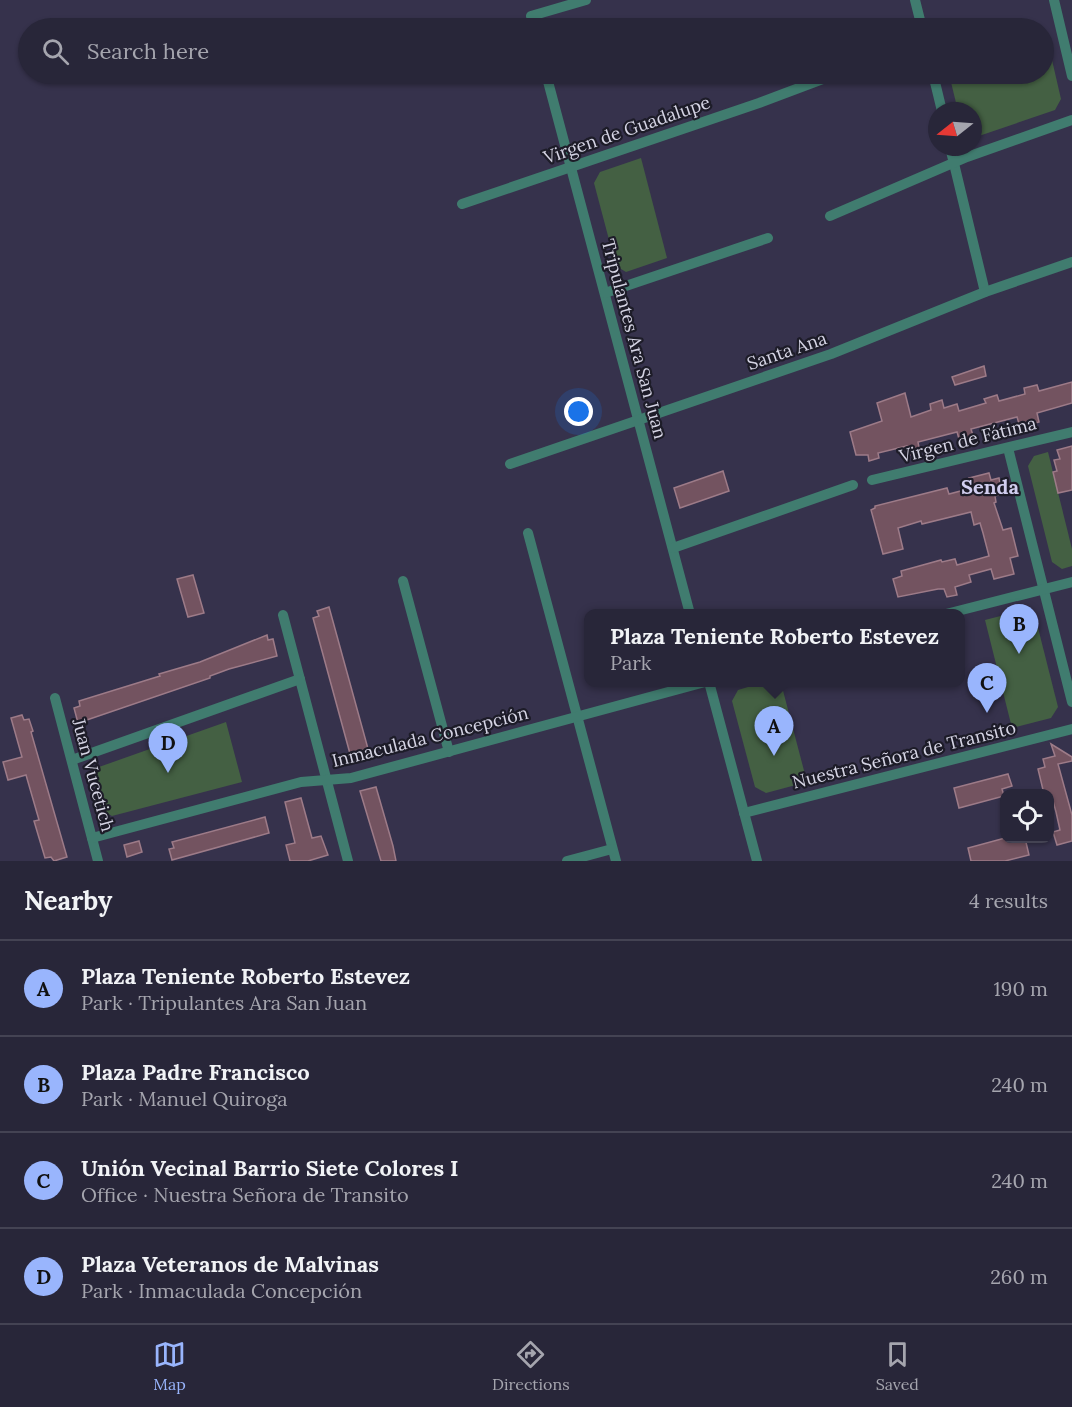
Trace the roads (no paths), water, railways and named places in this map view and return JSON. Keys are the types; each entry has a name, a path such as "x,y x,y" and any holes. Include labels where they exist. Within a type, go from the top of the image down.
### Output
{"street":[{"path":"532,18 531,16 586,0"},
{"path":"915,0 920,18"},
{"path":"1054,0 1072,76"},
{"name":"Tripulantes Ara San Juan","path":"549,84 689,609"},
{"name":"Virgen de Guadalupe","path":"462,204 808,84"},
{"path":"935,84 940,102"},
{"path":"830,216 954,164 1072,120"},
{"path":"952,156 985,292"},
{"path":"605,293 768,238"},
{"name":"Santa Ana","path":"510,465 831,354 985,292 1072,262"},
{"name":"Virgen de Fátima","path":"872,480 1072,432"},
{"path":"1008,448 1072,702"},
{"path":"673,548 853,485"},
{"path":"528,532 616,861"},
{"path":"404,581 449,752"},
{"path":"965,609 1072,582"},
{"path":"283,615 348,861"},
{"path":"72,760 300,679"},
{"name":"Inmaculada Concepción","path":"92,838 301,782 351,777 689,687"},
{"path":"708,687 756,861"},
{"name":"Juan Vucetich","path":"56,698 98,861"},
{"name":"Nuestra Señora de Transito","path":"744,813 1072,729"},
{"path":"567,861 612,849"}],"place":[{"name":"Plaza Padre Francisco","path":"1019,654"},
{"name":"Unión Vecinal Barrio Siete Colores I","path":"987,713"},
{"name":"Plaza Teniente Roberto Estevez","path":"774,756"},
{"name":"Plaza Veteranos de Malvinas","path":"168,773"}],"district":[{"name":"Senda","path":"990,487"}]}
